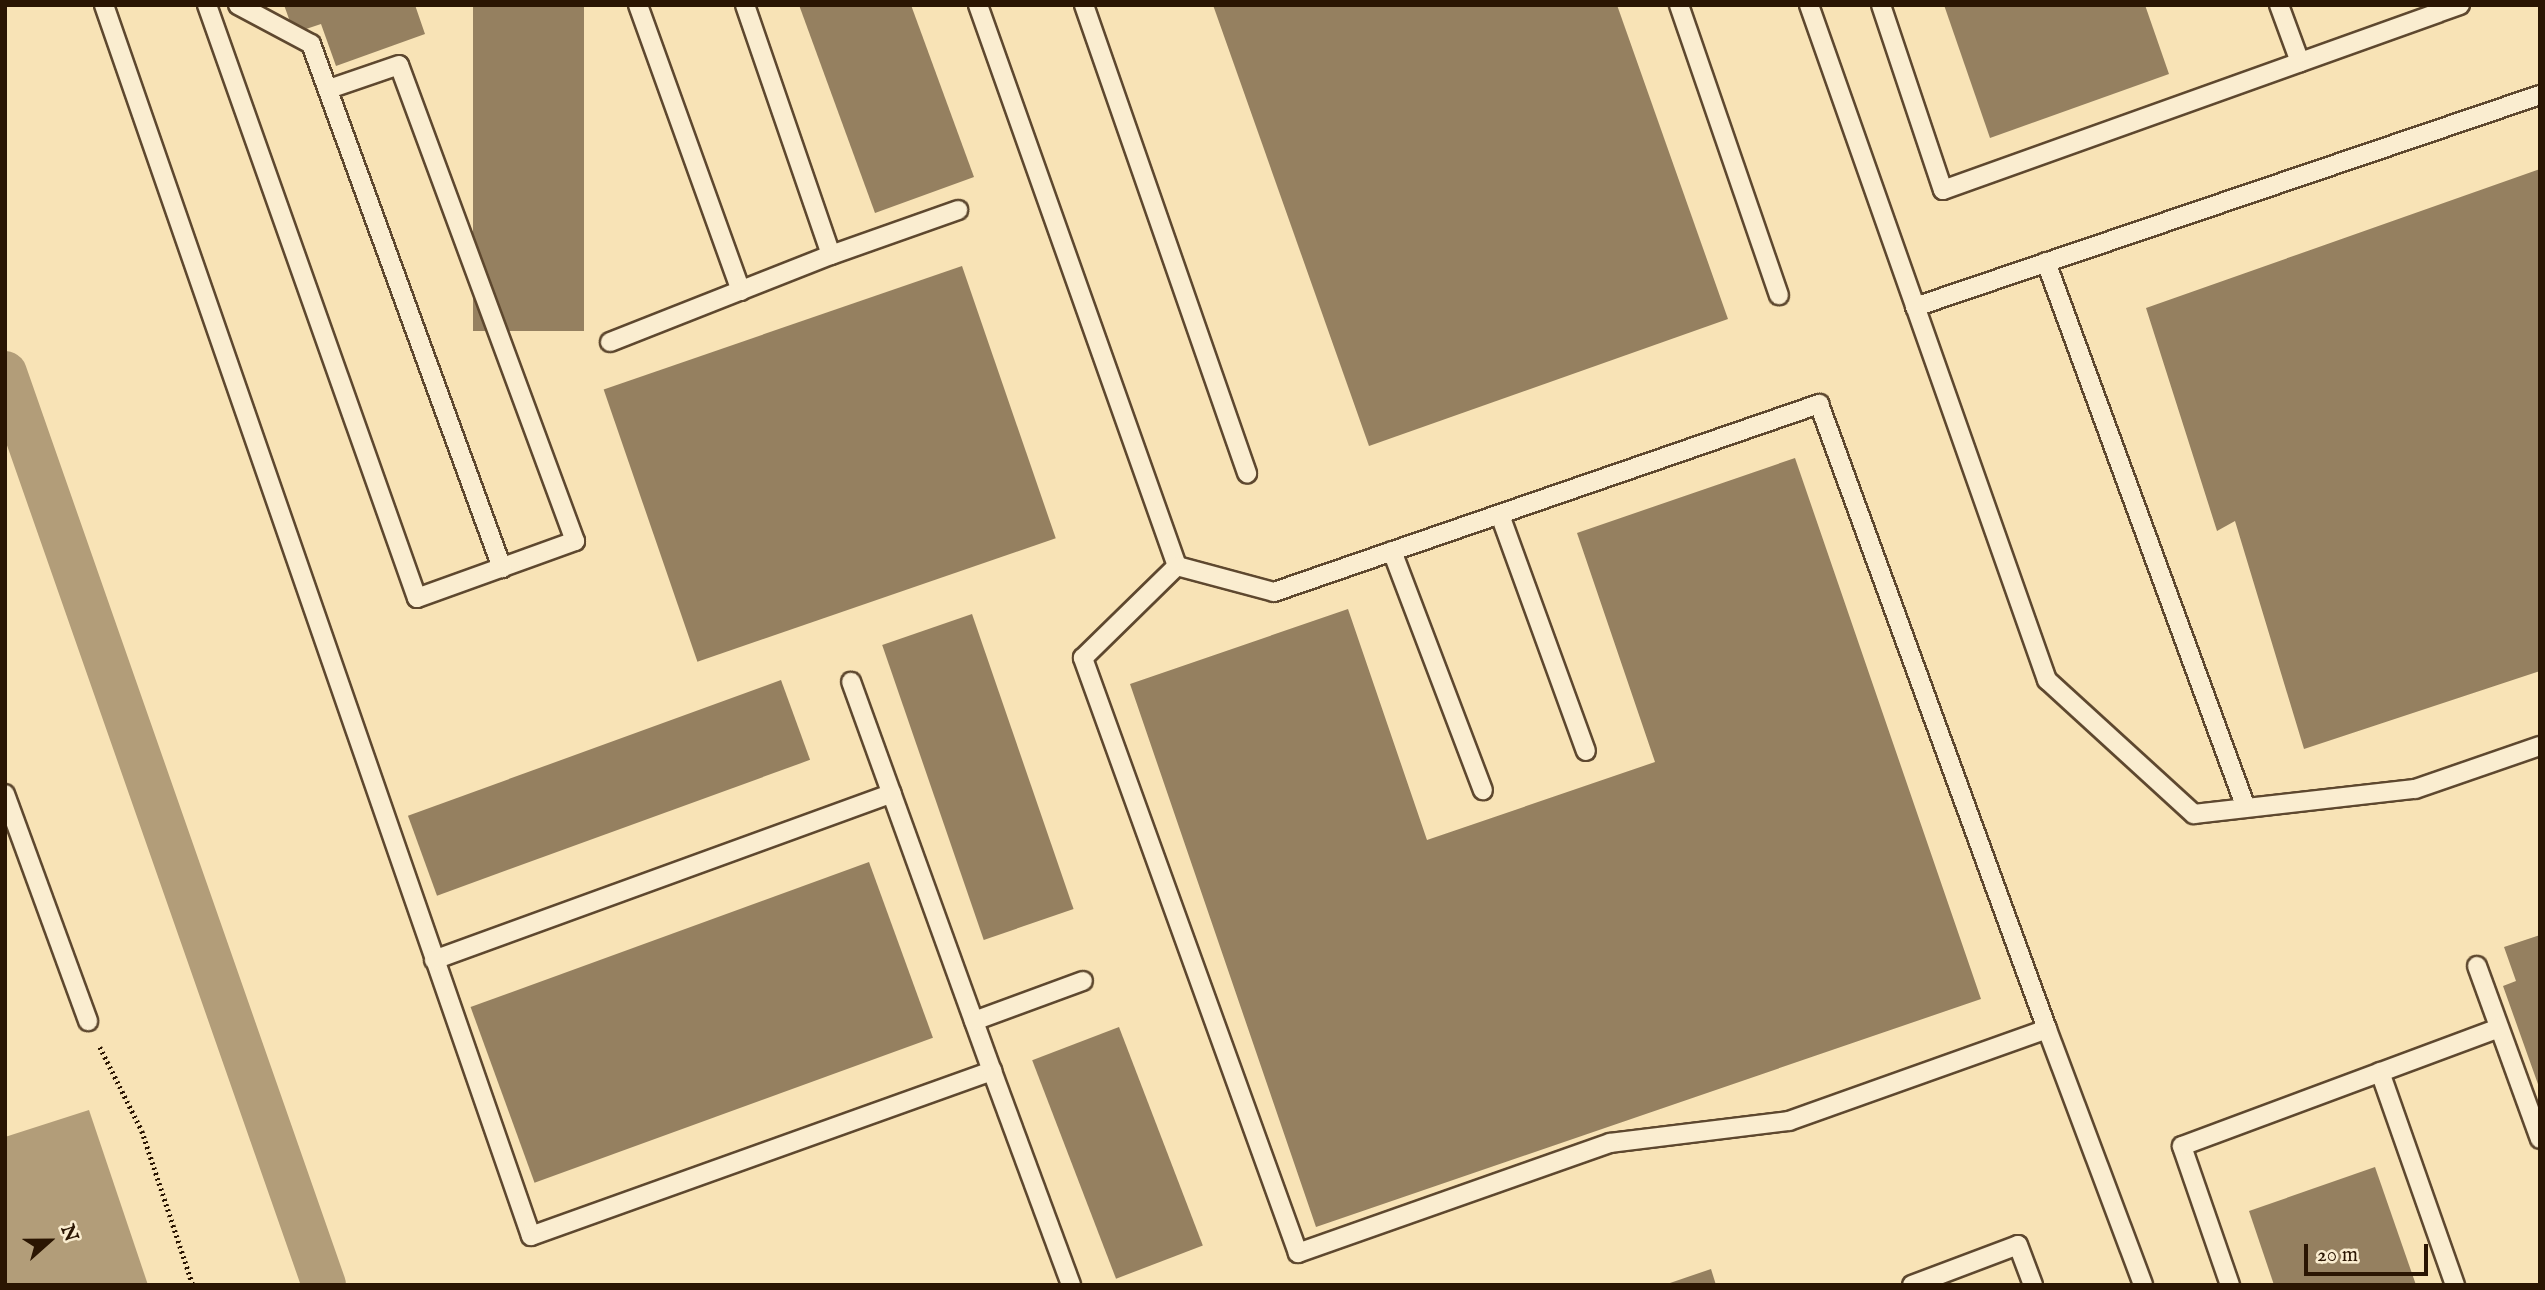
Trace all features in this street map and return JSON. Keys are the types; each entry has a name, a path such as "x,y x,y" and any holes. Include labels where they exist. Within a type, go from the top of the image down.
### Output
{"lane":[{"path":"104,5 531,1236 992,1071"},
{"path":"207,5 417,598 575,541 400,65 328,89"},
{"path":"238,5 311,44 502,568"},
{"path":"638,5 741,291"},
{"path":"745,5 831,256"},
{"path":"978,5 1177,566"},
{"path":"1084,5 1247,473"},
{"path":"1679,5 1779,295"},
{"path":"1809,5 2047,680 2194,814 2415,789 2540,746"},
{"path":"1881,5 1944,190 2460,5"},
{"path":"2279,5 2300,62"},
{"path":"1915,307 2540,95"},
{"path":"610,342 958,210"},
{"path":"2046,262 2246,808"},
{"path":"1177,566 1274,592 1819,404 2143,1285"},
{"path":"1500,514 1586,751"},
{"path":"1392,551 1483,790"},
{"path":"1177,566 1083,659 1298,1253 1610,1143 1789,1121 2047,1029"},
{"path":"851,682 1071,1285"},
{"path":"434,961 892,793"},
{"path":"5,794 88,1021"},
{"path":"2477,967 2540,1139"},
{"path":"974,1021 1083,981"},
{"path":"2230,1285 2182,1146 2499,1028"},
{"path":"2380,1072 2455,1285"},
{"path":"1912,1285 2018,1245 2033,1285"}],"path":[{"path":"88,1021 142,1131 193,1285"}],"shaded area":[{"path":"89,1110 148,1285 5,1285 5,1137"}],"building":[{"path":"284,5 415,5 425,34 336,66 321,24 294,33"},
{"path":"473,5 584,5 584,331 473,331"},
{"path":"799,5 911,5 974,177 875,213"},
{"path":"1213,5 1617,5 1728,319 1369,446"},
{"path":"1944,5 2145,5 2169,74 1990,138"},
{"path":"2540,169 2540,671 2304,749 2235,521 2217,531 2146,308"},
{"path":"962,266 1056,538 697,662 604,389"},
{"path":"1795,458 1981,999 1316,1227 1130,684 1348,609 1427,840 1655,762 1577,533"},
{"path":"972,614 1074,909 984,940 882,645"},
{"path":"781,680 810,760 437,896 408,816"},
{"path":"869,862 933,1038 535,1183 471,1007"},
{"path":"2540,935 2539,1087 2503,986 2516,981 2504,947"},
{"path":"1119,1027 1203,1245 1116,1279 1032,1060"},
{"path":"2375,1167 2416,1285 2274,1285 2249,1211"},
{"path":"1711,1269 1716,1285 1667,1285 1667,1284"}],"waterway":[{"path":"5,373 324,1285"}]}
